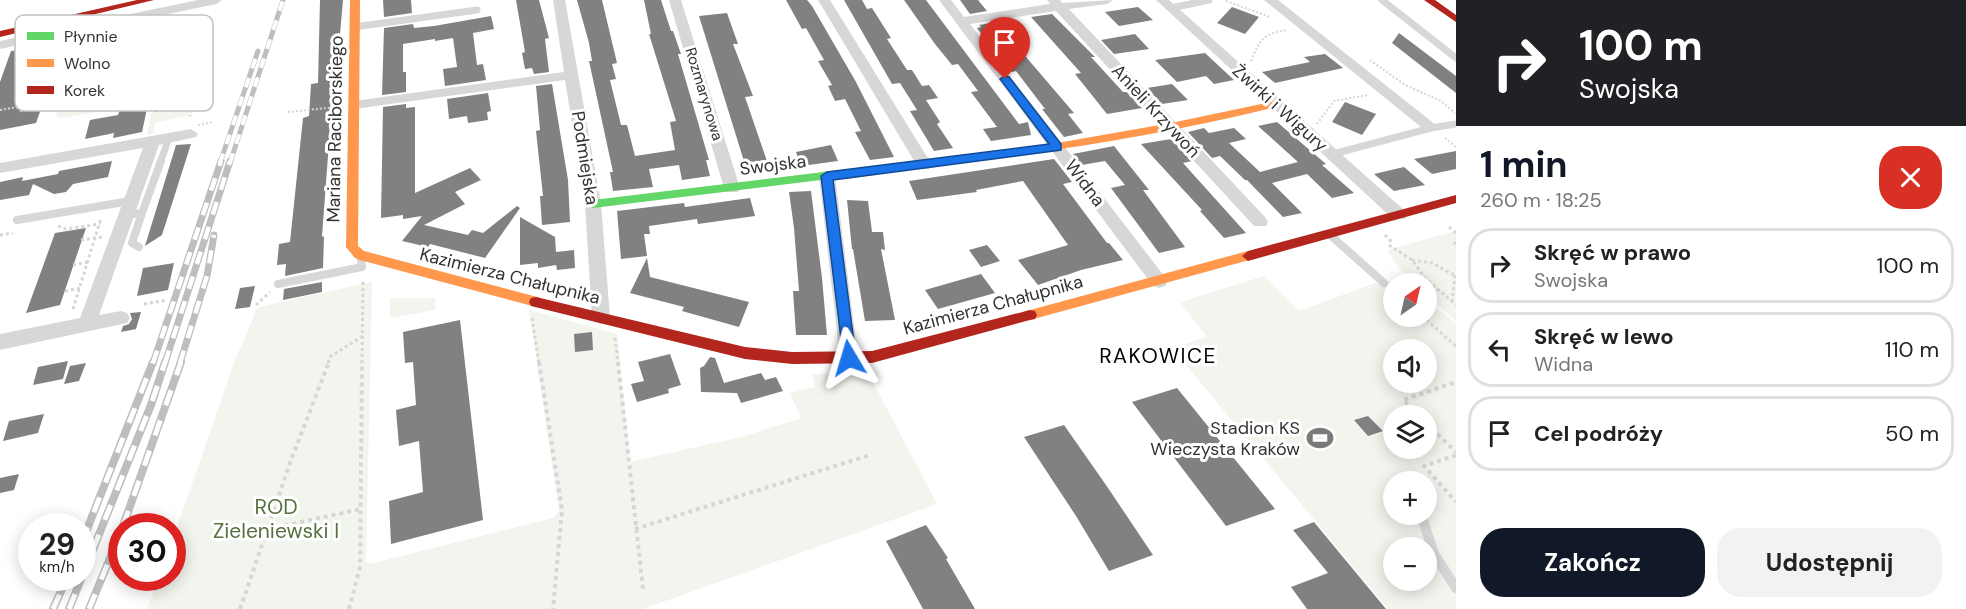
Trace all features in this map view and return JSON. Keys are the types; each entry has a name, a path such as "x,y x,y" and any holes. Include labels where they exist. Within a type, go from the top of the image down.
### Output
{"street":[{"path":"83,15 148,0"},
{"path":"144,15 216,0"},
{"name":"Mariana Raciborskiego","path":"355,0 352,247 360,255"},
{"name":"Podmiejska","path":"559,0 593,204 601,317"},
{"name":"Rozmarynowa","path":"675,0 732,188"},
{"path":"824,0 924,165"},
{"name":"Widna","path":"945,0 1159,281"},
{"path":"961,21 1056,3 1107,0"},
{"path":"1270,0 1431,128"},
{"path":"1429,0 1454,17"},
{"name":"Anieli Krzywoń","path":"1056,3 1260,222"},
{"name":"Żwirki i Wigury","path":"1167,4 1399,215"},
{"path":"0,34 15,31"},
{"path":"0,45 15,42"},
{"path":"354,105 572,75"},
{"name":"Swojska","path":"593,204 1057,147 1171,127 1276,104"},
{"path":"0,168 161,139 192,129"},
{"path":"87,324 161,139"},
{"path":"827,176 849,358"},
{"name":"Kazimierza Chałupnika","path":"360,255 745,352 792,358 872,357 1456,199"},
{"path":"0,342 121,318"}],"lane":[{"path":"1167,4 1209,0"},
{"path":"1382,0 1456,58"},
{"path":"354,27 477,10"},
{"path":"1333,154 1431,128 1456,124"},
{"path":"17,220 105,206 133,209 132,243 139,248"},
{"path":"1329,234 1383,282"},
{"path":"278,284 362,267 360,255"},
{"path":"1422,525 1443,573 1456,588"}],"path":[{"path":"1226,1 1302,27"},
{"path":"1239,71 1246,70 1262,37 1269,33 1302,27"},
{"path":"1368,59 1405,85 1441,101 1456,114"},
{"path":"1305,130 1315,127 1334,101 1384,91"},
{"path":"288,112 354,105"},
{"path":"0,110 15,107"},
{"path":"190,117 191,111"},
{"path":"192,129 213,122"},
{"path":"70,317 105,206"},
{"path":"1449,227 1456,233"},
{"path":"1383,234 1391,244 1412,260 1426,279 1454,304"},
{"path":"1456,242 1454,244 1456,247"},
{"path":"1412,260 1432,263 1455,276 1454,304"},
{"path":"256,305 278,284"},
{"path":"349,609 360,567 363,284"},
{"path":"144,304 166,300"},
{"path":"532,311 562,510 553,609"},
{"path":"1434,327 1456,346"},
{"path":"615,334 643,589"},
{"path":"240,609 291,460 331,356 363,336"},
{"path":"1408,405 1403,400 1456,382"},
{"path":"1437,434 1456,454 1424,466 1456,502"},
{"path":"635,529 870,455"},
{"path":"268,530 361,509"}],"green space":[{"path":"58,111 101,111 62,118 56,116"},
{"path":"190,111 189,116 156,122 153,134 147,135 151,113"},
{"path":"1456,231 1456,321 1437,305 1437,273 1403,273 1387,250"},
{"name":"Stadion KS Wieczysta Kraków","path":"1264,276 1299,311 1375,283 1383,283 1383,327 1437,327 1437,308 1456,324 1456,609 1388,609 1172,348 1207,337 1180,302"},
{"name":"ROD Zieleniewski I","path":"372,282 366,562 370,564 553,518 559,511 529,310 617,334 630,462 745,436 801,418 790,393 815,387 812,374 844,373 865,367 937,504 643,609 147,609 154,591 186,591 186,513 182,513 235,360 258,307"},
{"path":"390,298 435,298 435,310 390,318"}],"building":[{"path":"320,0 343,0 340,34 335,35 335,62 332,63 322,237 324,236 323,268 285,276 286,264 277,265 279,244 290,242 303,118 309,116 311,84 318,83"},
{"path":"383,0 411,0 412,13 384,17"},
{"path":"516,0 539,0 549,38 545,39 549,72 534,74 532,68 525,69 522,53 525,52"},
{"path":"577,0 602,0 617,63 612,64 616,79 610,80 621,125 627,125 635,156 675,150 670,122 676,121 649,34 651,34 644,0 661,0 681,54 678,54 709,160 706,160 710,176 682,180 679,165 649,169 653,187 613,191 610,172 613,172 589,61 592,61 589,43"},
{"path":"786,0 807,0 812,6 856,82 894,157 870,160 855,132 861,131 845,99 835,101 828,86 832,85 818,61 824,60 806,28 802,29"},
{"path":"844,0 862,0 867,9 872,8 891,38 887,39 907,70 912,70 922,86 929,85 938,98 926,100 940,122 937,124 953,148 934,151 910,111 917,110 900,83 892,84"},
{"path":"904,0 926,0 1019,124 1028,122 1031,135 991,141 983,129 997,127 971,92 978,91 958,64 952,65"},
{"path":"960,0 978,0 987,11 970,14"},
{"path":"1138,7 1153,20 1119,26 1105,12"},
{"path":"1232,7 1259,17 1245,34 1217,23"},
{"path":"727,13 738,44 733,44 753,96 745,97 769,167 747,171 699,16"},
{"path":"1052,14 1095,57 1091,57 1123,92 1127,92 1142,108 1107,114 1075,74 1081,73 1031,17"},
{"path":"491,16 494,29 473,33 477,65 483,64 486,80 445,86 443,69 457,67 453,38 435,41 435,39 403,44 406,92 382,95 384,28 413,24 414,28 434,26"},
{"path":"996,22 1074,113 1068,114 1083,133 1064,137 1016,71 1012,72 977,28 981,27 979,25"},
{"path":"1399,33 1456,76 1456,93 1392,43"},
{"path":"1135,34 1149,49 1114,54 1101,40"},
{"path":"11,51 15,51 15,111 40,111 36,123 0,130 0,82"},
{"path":"1205,53 1234,80 1214,84 1206,76 1177,82 1155,60"},
{"path":"1325,54 1343,68 1275,83 1262,72 1310,62 1304,57"},
{"path":"552,84 568,180 570,222 542,225 540,196 543,196 536,131 540,130 536,86"},
{"path":"1172,84 1188,100 1162,104 1147,88"},
{"path":"488,93 491,111 487,112 488,120 468,123 467,116 449,119 447,99"},
{"path":"1345,102 1376,114 1362,135 1332,122"},
{"path":"406,104 406,108 415,107 415,193 470,168 481,180 455,192 465,204 424,225 468,235 472,230 483,233 517,206 520,208 485,258 430,244 428,247 402,241 422,216 403,219 403,215 381,218 383,107"},
{"path":"119,111 146,111 142,132 113,138 114,133 85,139 90,120 118,115"},
{"path":"1277,122 1326,164 1322,165 1354,193 1332,198 1307,174 1272,183 1302,213 1283,217 1247,180 1220,156 1212,158 1188,132 1204,128 1209,133 1234,128 1246,139 1229,143 1260,172 1298,162 1258,126"},
{"path":"1171,139 1192,161 1183,163 1246,233 1224,238 1200,211 1202,210 1141,144"},
{"path":"191,144 162,235 145,246 176,145"},
{"path":"831,145 838,161 801,166 796,152"},
{"path":"1114,146 1149,190 1143,190 1185,247 1159,253 1111,188 1125,185 1105,161 1082,165 1073,154"},
{"path":"1456,151 1456,169 1432,174 1414,159"},
{"path":"1054,159 1072,182 1063,184 1107,243 1123,260 1081,270 1038,285 1018,260 1068,245 1023,181 976,190 977,192 917,200 909,181"},
{"path":"112,161 108,177 73,184 66,192 54,194 33,184 29,195 0,200 0,182 23,177 22,181"},
{"path":"1404,167 1425,185 1394,191 1374,174"},
{"path":"811,191 827,335 796,335 793,291 799,291 789,192"},
{"path":"750,198 755,216 698,224 697,219 649,226 650,234 644,234 647,256 621,259 617,211 684,203 685,207"},
{"path":"847,200 868,201 872,232 883,232 885,250 881,249 895,320 865,321 852,249"},
{"path":"520,217 555,237 556,252 574,250 575,268 557,270 556,265 538,268 538,263 520,265"},
{"path":"86,228 60,305 26,313 55,233"},
{"path":"987,245 1000,261 981,267 969,250"},
{"path":"647,258 650,277 749,302 739,327 682,311 684,307 630,293"},
{"path":"174,263 168,290 137,296 143,268"},
{"path":"981,274 995,293 938,309 925,290"},
{"path":"322,282 322,292 283,300 284,289"},
{"path":"255,286 250,307 235,309 240,288"},
{"path":"141,312 136,329 121,332 123,326 129,324 132,319 130,313"},
{"path":"460,320 483,520 391,544 389,501 423,492 419,441 399,446 396,410 416,405 413,362 405,363 403,332"},
{"path":"592,332 593,350 575,352 574,334"},
{"path":"670,354 681,385 668,389 669,393 637,402 631,384 644,381 638,362"},
{"path":"710,357 715,358 724,383 761,373 765,380 776,377 783,391 741,403 737,393 701,392 700,368"},
{"path":"68,361 63,379 33,385 38,367"},
{"path":"86,363 79,381 64,384 70,366"},
{"path":"1177,388 1275,509 1226,526 1132,402"},
{"path":"44,414 38,433 3,441 9,421"},
{"path":"1368,416 1383,431 1368,436 1354,420"},
{"path":"1064,425 1153,555 1109,571 1024,437"},
{"path":"19,474 14,490 0,493 0,478"},
{"path":"1314,522 1386,609 1307,609 1291,587 1328,573 1293,530"},
{"path":"926,525 948,558 946,559 975,609 923,609 886,541"}],"railway":[{"path":"230,163 283,0"},
{"path":"220,163 258,51"},
{"path":"153,363 221,161"},
{"path":"165,363 230,161"},
{"path":"180,363 207,276 214,235"},
{"path":"93,513 153,362"},
{"path":"69,609 151,405 165,362"},
{"path":"128,513 181,362"},
{"path":"89,609 108,563"},
{"path":"53,609 61,591"}],"traffic: fast":[{"path":"593,204 930,163"}],"traffic: slow":[{"path":"355,0 352,247 360,255 536,302"},
{"path":"930,163 1057,147 1171,127 1276,104"},
{"path":"1030,315 1248,256"}],"traffic: jam":[{"path":"83,15 149,0"},
{"path":"1429,0 1456,19"},
{"path":"0,34 15,31"},
{"path":"1248,256 1456,199"},
{"path":"536,302 745,353 792,358 872,357 1030,315"}],"place":[{"name":"Stadion KS Wieczysta Kraków","path":"1320,438"}],"district":[{"name":"RAKOWICE","path":"1158,356"}],"route":[{"path":"849,358 827,176 1057,147 1005,79"}]}
